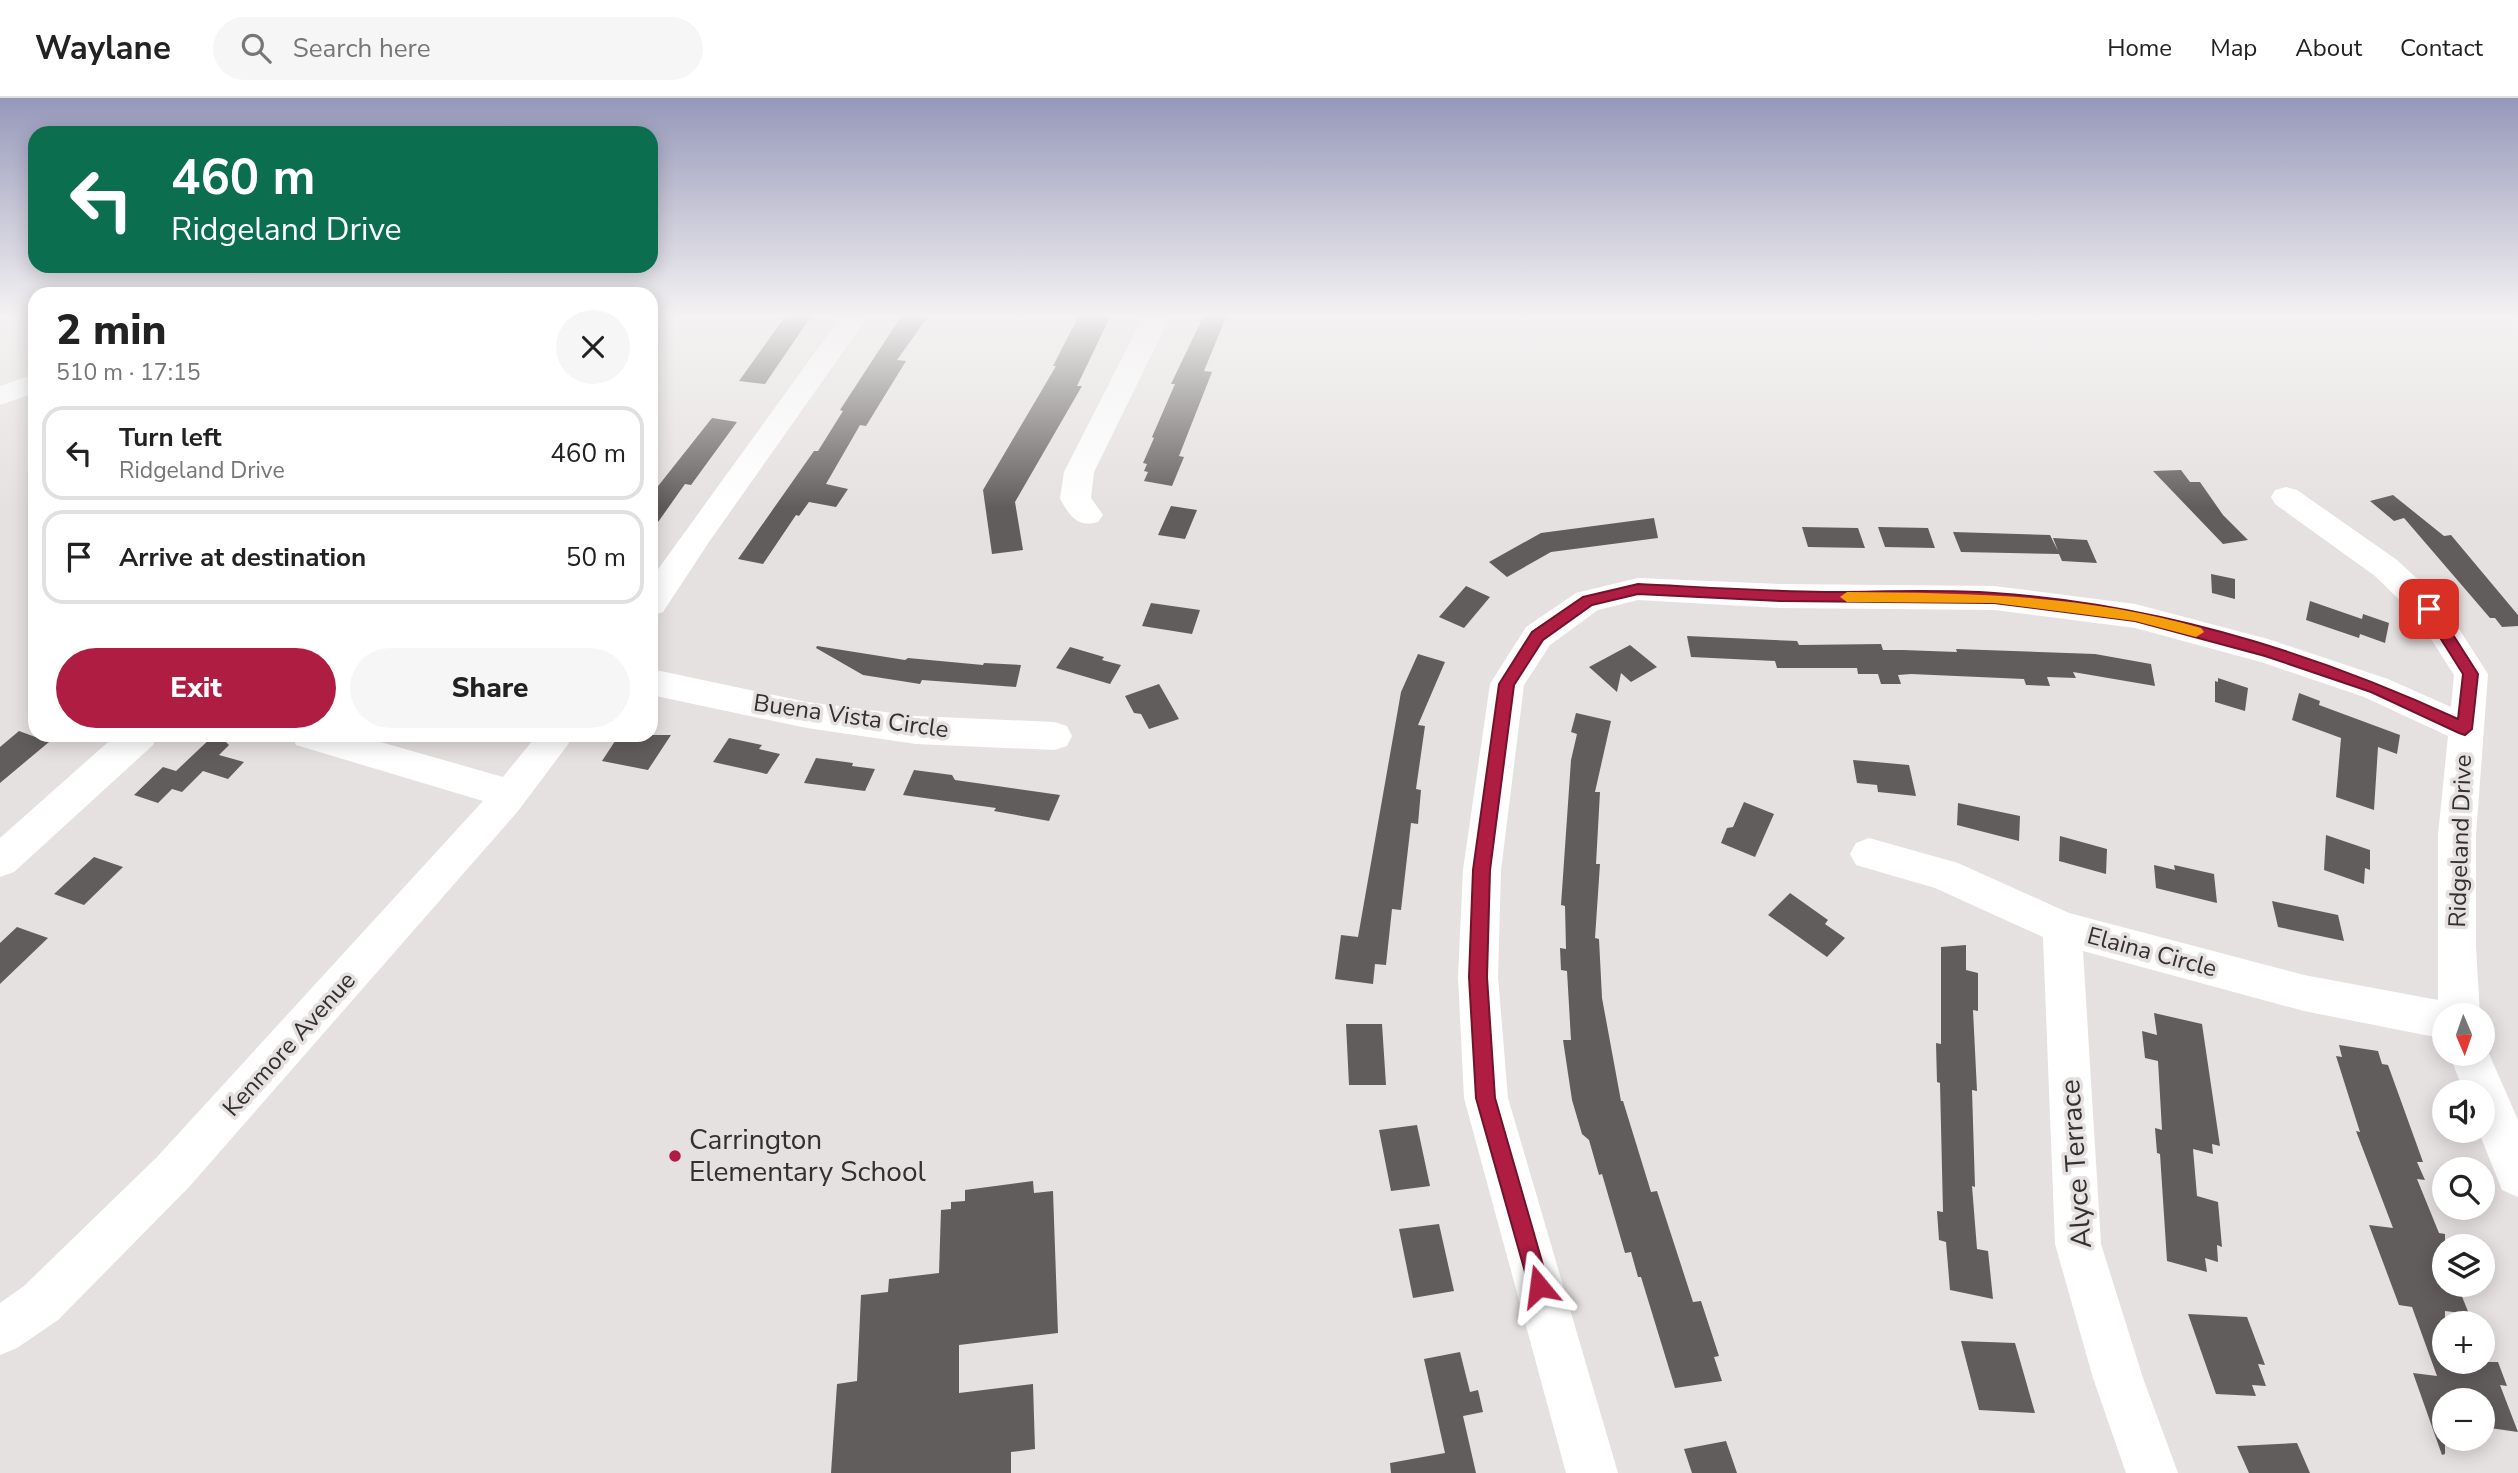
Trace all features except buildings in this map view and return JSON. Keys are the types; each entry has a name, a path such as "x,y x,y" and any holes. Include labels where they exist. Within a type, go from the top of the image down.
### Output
{"street":[{"path":"658,594 810,379"},
{"path":"1087,516 1075,499 1079,472 1126,379"},
{"path":"0,396 28,386"},
{"name":"Ridgeland Drive","path":"2286,497 2386,568 2429,609 2471,674 2457,835 2458,1003"},
{"path":"1592,1473 1486,1098 1480,1018 1478,977 1482,870 1507,684 1538,636 1588,601 1638,589 1780,596 1994,598 2135,616 2268,651 2376,688 2465,729"},
{"name":"Buena Vista Circle","path":"658,683 807,715 916,730 1054,736"},
{"path":"0,861 132,742"},
{"path":"333,742 510,794"},
{"name":"Kenmore Avenue","path":"0,1331 41,1303 173,1172 510,794 551,742"},
{"name":"Elaina Circle","path":"1869,854 1944,874 2062,928 2304,993 2432,1018"},
{"name":"Alyce Terrace","path":"2062,928 2078,1244 2118,1378 2152,1473"},
{"path":"2475,1066 2518,1175"}],"slow traffic":[{"path":"1847,597 1994,598 2135,616 2196,632"}],"place":[{"name":"Carrington Elementary School","path":"675,1156"}],"route":[{"path":"1539,1286 1486,1098 1478,977 1482,870 1507,684 1538,636 1588,601 1638,589 1780,596 1994,598 2135,616 2268,651 2376,688 2465,729 2471,674 2429,609"}]}
